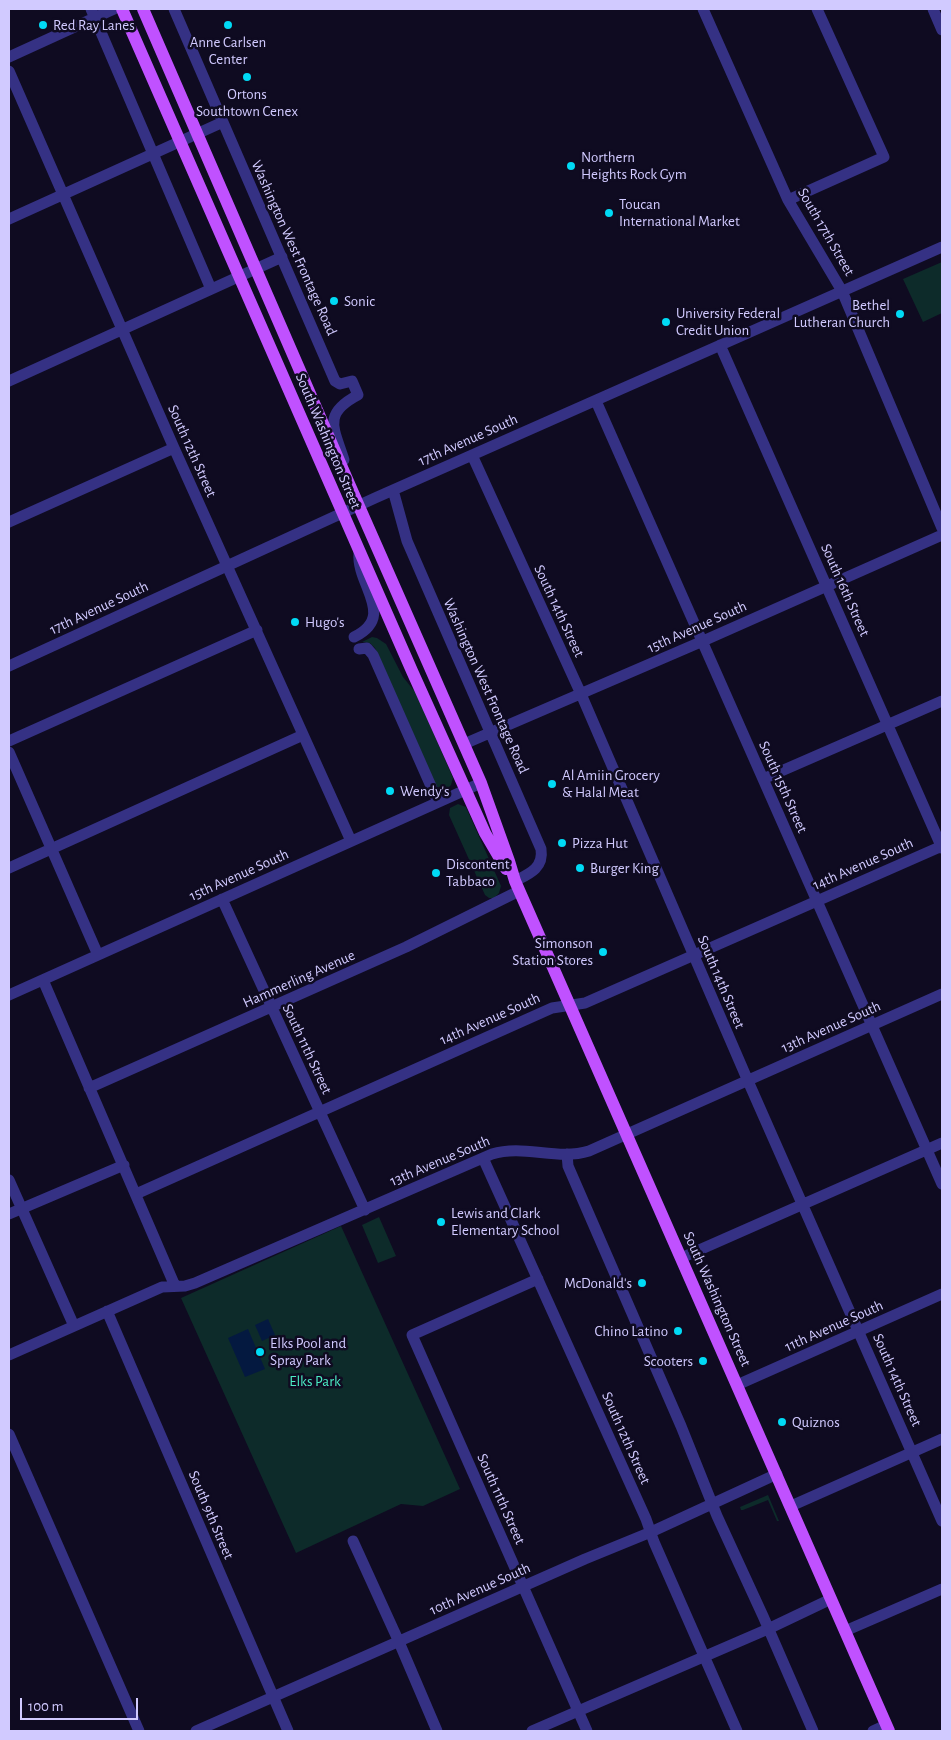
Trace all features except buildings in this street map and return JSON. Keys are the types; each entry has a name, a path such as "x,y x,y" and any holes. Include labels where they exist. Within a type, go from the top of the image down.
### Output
{"main road":[{"name":"South Washington Street","path":"122,9 359,553 465,790 485,832 517,886"},
{"name":"South Washington Street","path":"143,9 481,783 510,861 517,886 888,1728"}],"street":[{"path":"9,57 93,13 114,9"},
{"name":"Washington West Frontage Road","path":"174,9 335,381 340,384 352,381 358,395 339,406 334,419 334,426 346,465 346,476"},
{"name":"South 17th Street","path":"703,9 788,200 842,291 942,528"},
{"path":"788,200 884,157 817,9"},
{"path":"933,9 942,30"},
{"path":"93,13 211,289"},
{"name":"South 12th Street","path":"9,71 174,448 351,841"},
{"path":"9,219 223,122"},
{"name":"17th Avenue South","path":"9,666 393,490 942,247"},
{"path":"9,381 282,257"},
{"name":"South 16th Street","path":"720,345 942,847"},
{"name":"South 15th Street","path":"596,401 942,1184"},
{"path":"9,522 174,448"},
{"name":"South 14th Street","path":"472,455 580,694 942,1521"},
{"name":"Washington West Frontage Road","path":"393,490 406,541 541,849 542,855 539,865 517,886"},
{"name":"15th Avenue South","path":"464,744 942,535"},
{"path":"354,637 361,634 370,625 374,612 372,600 359,568 359,553"},
{"path":"9,741 257,630"},
{"path":"358,649 367,648 371,651 438,802"},
{"path":"763,779 942,700"},
{"path":"9,868 303,735"},
{"path":"9,752 98,955"},
{"name":"15th Avenue South","path":"9,995 481,783"},
{"name":"14th Avenue South","path":"136,1194 552,1008 585,1003 942,847"},
{"name":"Hammerling Avenue","path":"89,1088 406,947 517,886"},
{"name":"South 11th Street","path":"222,899 365,1210"},
{"path":"43,980 175,1286"},
{"name":"13th Avenue South","path":"9,1355 162,1287 185,1286 195,1283 500,1151 567,1154 589,1151 942,994"},
{"path":"681,1258 942,1143"},
{"path":"567,1154 568,1166 681,1426 712,1503 813,1731"},
{"name":"South 12th Street","path":"483,1158 651,1532 737,1731"},
{"path":"9,1214 124,1165"},
{"path":"9,1180 74,1326"},
{"name":"South 11th Street","path":"538,1279 412,1335 587,1731"},
{"name":"11th Avenue South","path":"737,1385 942,1294"},
{"name":"South 9th Street","path":"108,1311 288,1731"},
{"path":"9,1434 139,1731"},
{"path":"791,1506 942,1440"},
{"name":"10th Avenue South","path":"196,1731 651,1532 777,1474"},
{"path":"353,1541 437,1731"},
{"path":"846,1631 942,1588"},
{"path":"532,1731 831,1599"},
{"path":"873,1731 888,1728"}],"green space":[{"path":"942,262 942,313 923,322 903,279"},
{"path":"372,637 386,644 403,677 416,693 453,778 451,785 446,790 436,787 375,648 370,643 362,642"},
{"path":"458,804 466,807 501,886 499,893 494,898 489,898 485,895 449,815 450,808"},
{"path":"379,1217 396,1256 378,1263 362,1225"},
{"name":"Elks Park","path":"341,1226 460,1489 423,1506 401,1504 296,1553 181,1298"},
{"path":"768,1495 779,1521 777,1521 768,1500 741,1510 740,1507"}],"water":[{"path":"268,1319 275,1335 262,1341 255,1325"},
{"path":"248,1329 265,1369 245,1377 228,1338"}],"place":[{"name":"Red Ray Lanes","path":"43,25"},
{"name":"Anne Carlsen Center","path":"228,25"},
{"name":"Ortons Southtown Cenex","path":"247,77"},
{"name":"Northern Heights Rock Gym","path":"571,166"},
{"name":"Toucan International Market","path":"609,213"},
{"name":"Sonic","path":"334,301"},
{"name":"Bethel Lutheran Church","path":"900,314"},
{"name":"University Federal Credit Union","path":"666,322"},
{"name":"Hugo's","path":"295,622"},
{"name":"Al Amiin Grocery & Halal Meat","path":"552,784"},
{"name":"Wendy's","path":"390,791"},
{"name":"Pizza Hut","path":"562,843"},
{"name":"Burger King","path":"580,868"},
{"name":"Discontent Tabbaco","path":"436,873"},
{"name":"Simonson Station Stores","path":"603,952"},
{"name":"Lewis and Clark Elementary School","path":"441,1222"},
{"name":"McDonald's","path":"642,1283"},
{"name":"Chino Latino","path":"678,1331"},
{"name":"Elks Pool and Spray Park","path":"260,1352"},
{"name":"Scooters","path":"703,1361"},
{"name":"Quiznos","path":"782,1422"}]}
